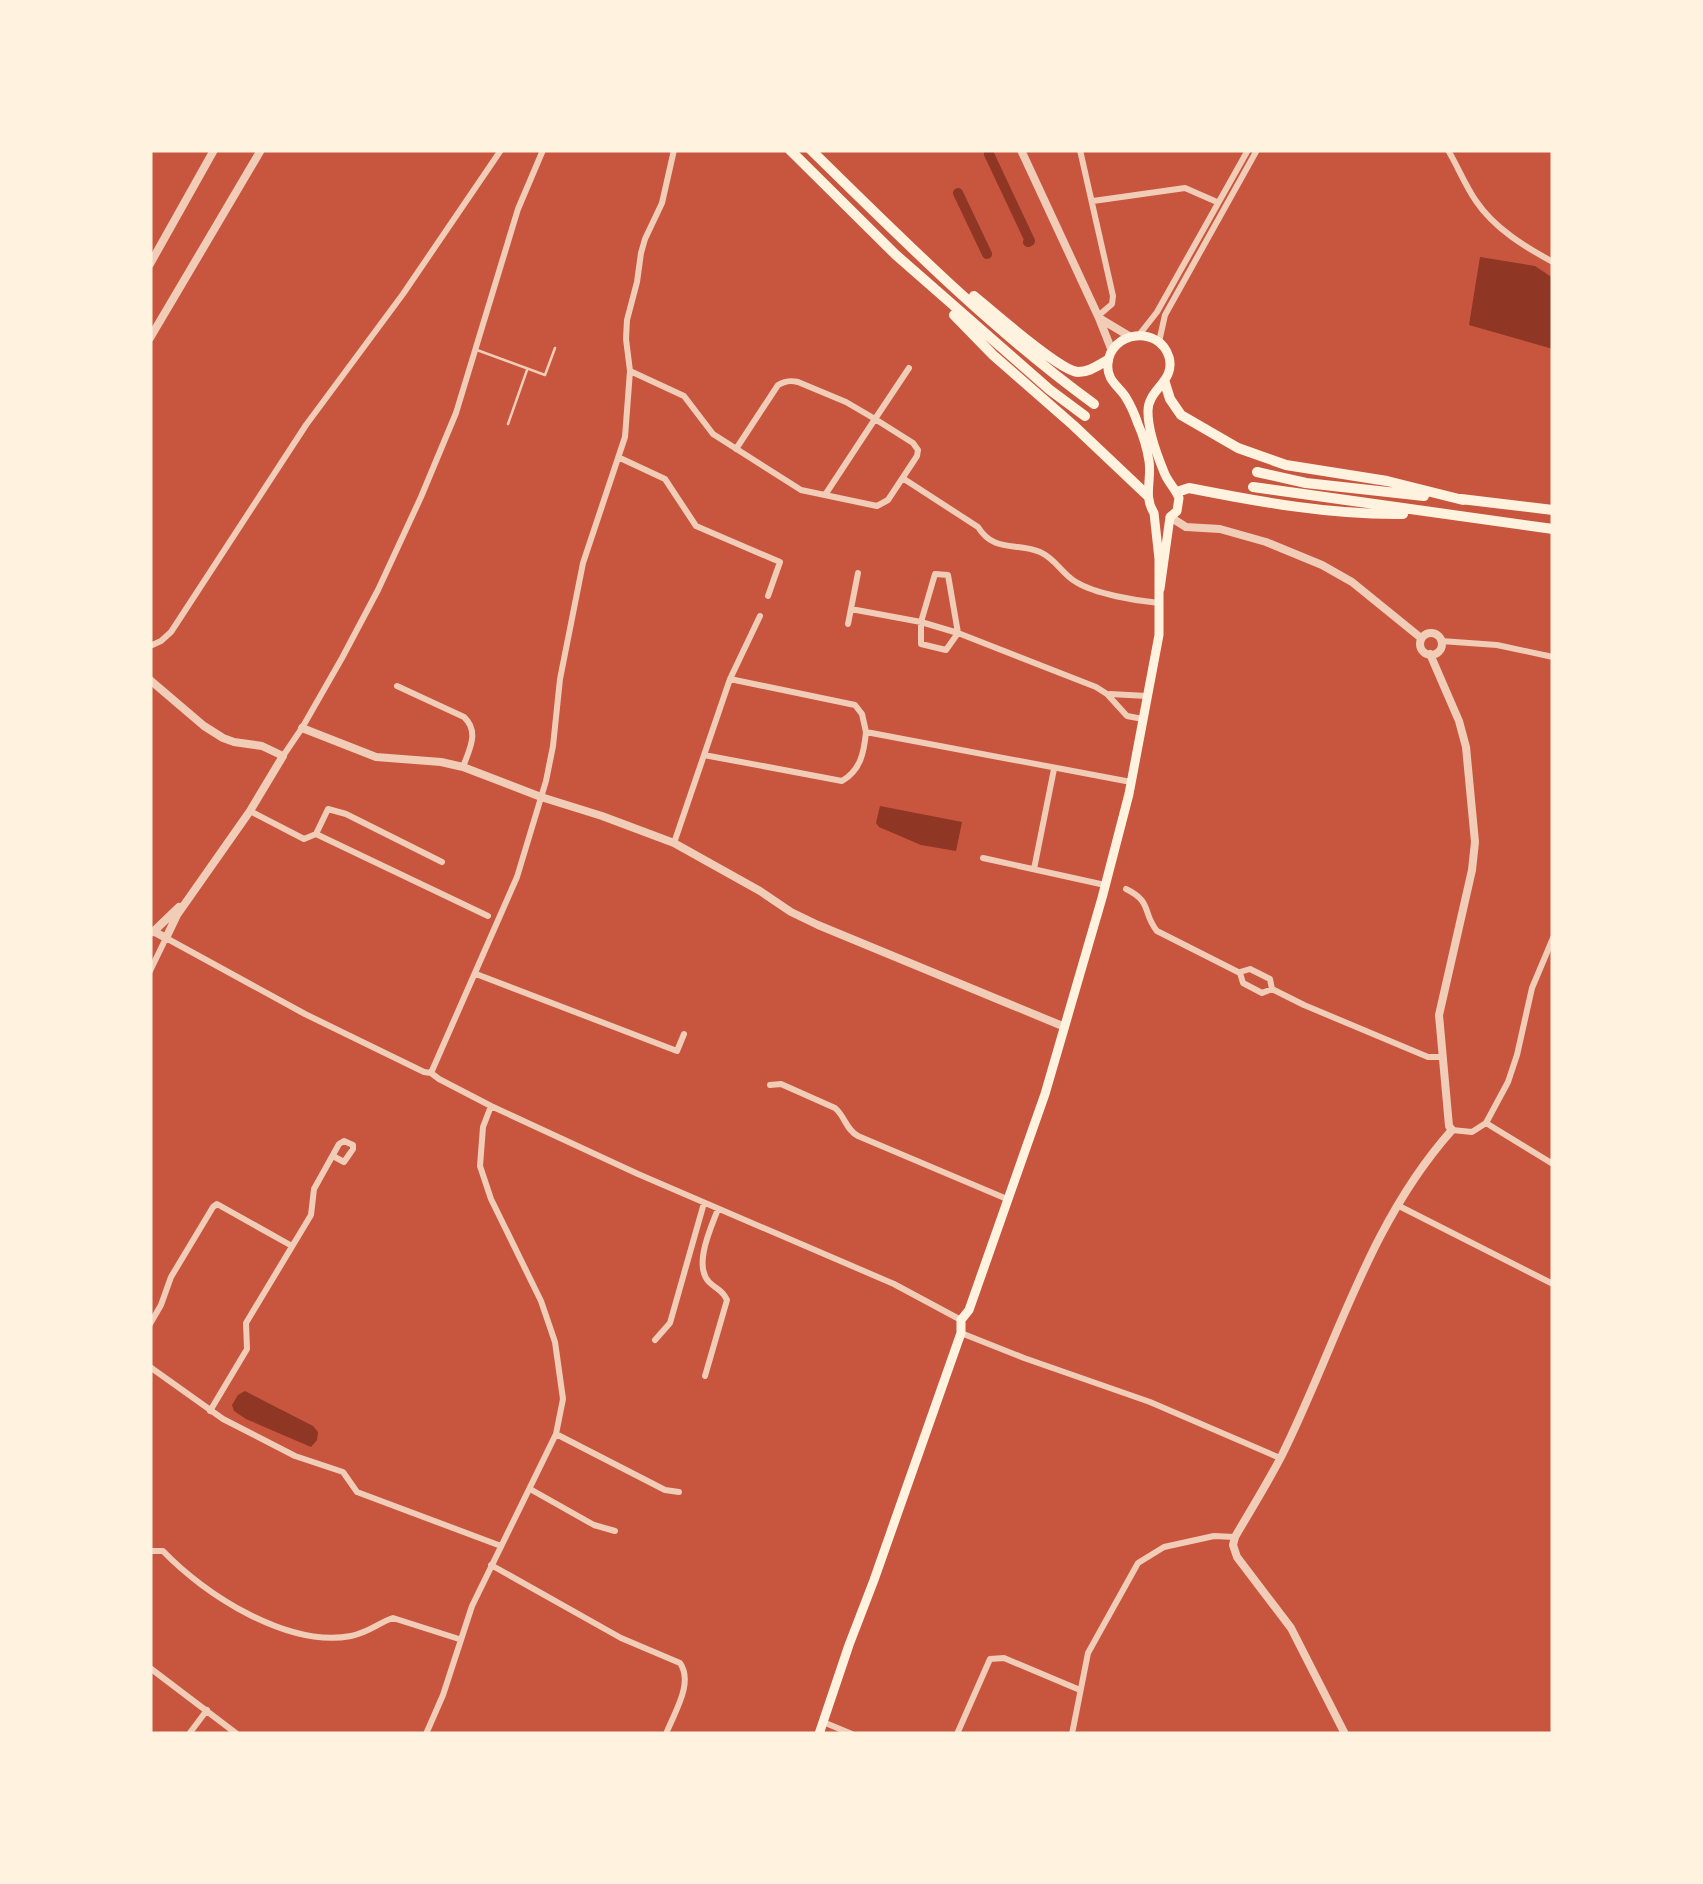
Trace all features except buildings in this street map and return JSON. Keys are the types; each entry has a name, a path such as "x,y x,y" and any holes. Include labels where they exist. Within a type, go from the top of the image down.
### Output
{"main road":[{"path":"790,150 993,354 1147,495"},
{"path":"810,150 1046,369 1094,404"},
{"path":"906,243 1063,367 1080,372 1094,369 1134,336 1158,342 1170,366 1165,383 1152,397 1148,414 1164,475 1177,492 1178,504 1170,517 1160,589"},
{"path":"896,256 1085,416"},
{"path":"819,1734 961,1333 961,1320 969,1310 1008,1200 1065,1027 1132,782 1159,635 1160,589 1154,513 1147,495 1149,460 1139,424 1112,382 1110,356"},
{"path":"1165,383 1181,415 1238,448 1286,465 1387,481 1463,500"},
{"path":"1257,472 1306,483 1553,510"},
{"path":"1254,487 1553,529"},
{"path":"1177,492 1189,488 1273,504 1376,514 1440,514"},
{"path":"1154,513 1170,517"}],"street":[{"path":"150,264 214,150"},
{"path":"150,338 261,150"},
{"path":"150,646 171,632 306,425 502,150"},
{"path":"150,970 189,897 250,812 302,728 378,590 456,413 518,209 544,150"},
{"path":"431,1073 516,876 541,797 583,563 620,458 628,417 626,320 641,253 662,203 674,150"},
{"path":"1021,150 1099,317 1110,356"},
{"path":"1080,150 1114,299 1099,317"},
{"path":"1158,342 1165,315 1248,150"},
{"path":"1099,317 1134,336 1157,312 1257,150"},
{"path":"1448,150 1486,214 1519,242 1553,262"},
{"path":"1092,201 1186,188 1221,204"},
{"path":"825,495 910,368"},
{"path":"630,371 684,396 713,434 736,449 801,490 877,506 885,503 918,456 913,443 875,419 846,402 790,380 778,386 736,449"},
{"path":"620,458 665,479 696,526 780,562 768,596"},
{"path":"904,479 978,527 993,543 1036,550 1086,588 1160,603"},
{"path":"1170,517 1186,526 1220,529 1266,542 1322,564 1352,582 1422,638"},
{"path":"773,559 778,549"},
{"path":"848,624 858,572"},
{"path":"935,574 948,575 958,634 946,650 921,644 921,622 935,574"},
{"path":"851,609 921,622 958,634 1096,687 1127,716 1143,719"},
{"path":"674,843 730,679 760,616"},
{"path":"1422,638 1432,633 1441,640 1498,644 1553,657"},
{"path":"1344,1734 1291,1628 1237,1557 1233,1545 1280,1458 1367,1259 1424,1164 1452,1130 1439,1015 1475,842 1466,747 1430,654 1421,650 1422,638"},
{"path":"1430,654 1439,650 1441,640"},
{"path":"704,754 842,781 859,764 866,732 862,714 855,705 730,679"},
{"path":"150,680 228,741 262,746 284,756"},
{"path":"398,686 470,723 474,731 464,767"},
{"path":"1107,694 1148,696"},
{"path":"302,728 376,757 464,767 674,843 818,925 1065,1027"},
{"path":"866,732 1132,782"},
{"path":"1034,868 1054,769"},
{"path":"250,812 304,839 316,834 328,809 332,809 442,862"},
{"path":"316,834 488,916"},
{"path":"982,858 1105,885"},
{"path":"1126,889 1144,900 1151,924 1158,932 1240,972 1250,969 1270,979 1272,989"},
{"path":"189,897 151,933 491,1106 894,1284 961,1320"},
{"path":"1452,1130 1472,1132 1486,1123 1508,1082 1518,1055 1532,988 1553,938"},
{"path":"1240,972 1243,983 1262,992 1272,989 1425,1056 1442,1056"},
{"path":"476,974 678,1051 684,1034"},
{"path":"770,1085 781,1084 835,1108 849,1130 858,1136 1008,1200"},
{"path":"426,1734 472,1606 556,1434 563,1399 555,1342 542,1301 491,1199 480,1166 483,1127 491,1106"},
{"path":"1486,1123 1553,1164"},
{"path":"210,1411 247,1349 246,1323 310,1214 314,1189 333,1156"},
{"path":"655,1340 670,1323 704,1203"},
{"path":"150,1324 170,1276 217,1204 292,1246"},
{"path":"1399,1206 1553,1284"},
{"path":"705,1376 726,1300 722,1290 706,1278 702,1265 718,1209"},
{"path":"961,1333 1150,1402 1280,1458"},
{"path":"150,1367 210,1411 295,1456 343,1472 357,1492 501,1546"},
{"path":"556,1434 665,1490 680,1492"},
{"path":"530,1489 594,1525 614,1530"},
{"path":"1072,1734 1093,1641 1138,1563 1164,1546 1214,1536 1235,1538"},
{"path":"150,1552 164,1551 228,1602 276,1628 336,1638 372,1630 393,1618 460,1639"},
{"path":"491,1566 621,1638 680,1663 686,1681 666,1734"},
{"path":"957,1734 990,1658 1004,1658 1080,1690"},
{"path":"150,1668 236,1734"},
{"path":"189,1734 206,1710"},
{"path":"824,1722 852,1734"}],"lane":[{"path":"475,350 546,376 555,348"},
{"path":"508,424 528,369"}],"shaded area":[{"path":"1480,257 1535,266 1553,278 1553,349 1469,325"},
{"path":"880,806 962,822 956,851 921,845 879,827 876,823"},
{"path":"245,1391 313,1426 318,1432 317,1440 311,1447 234,1411 232,1405"}],"waterway":[{"path":"989,154 1028,242"},
{"path":"958,193 987,254"}]}
